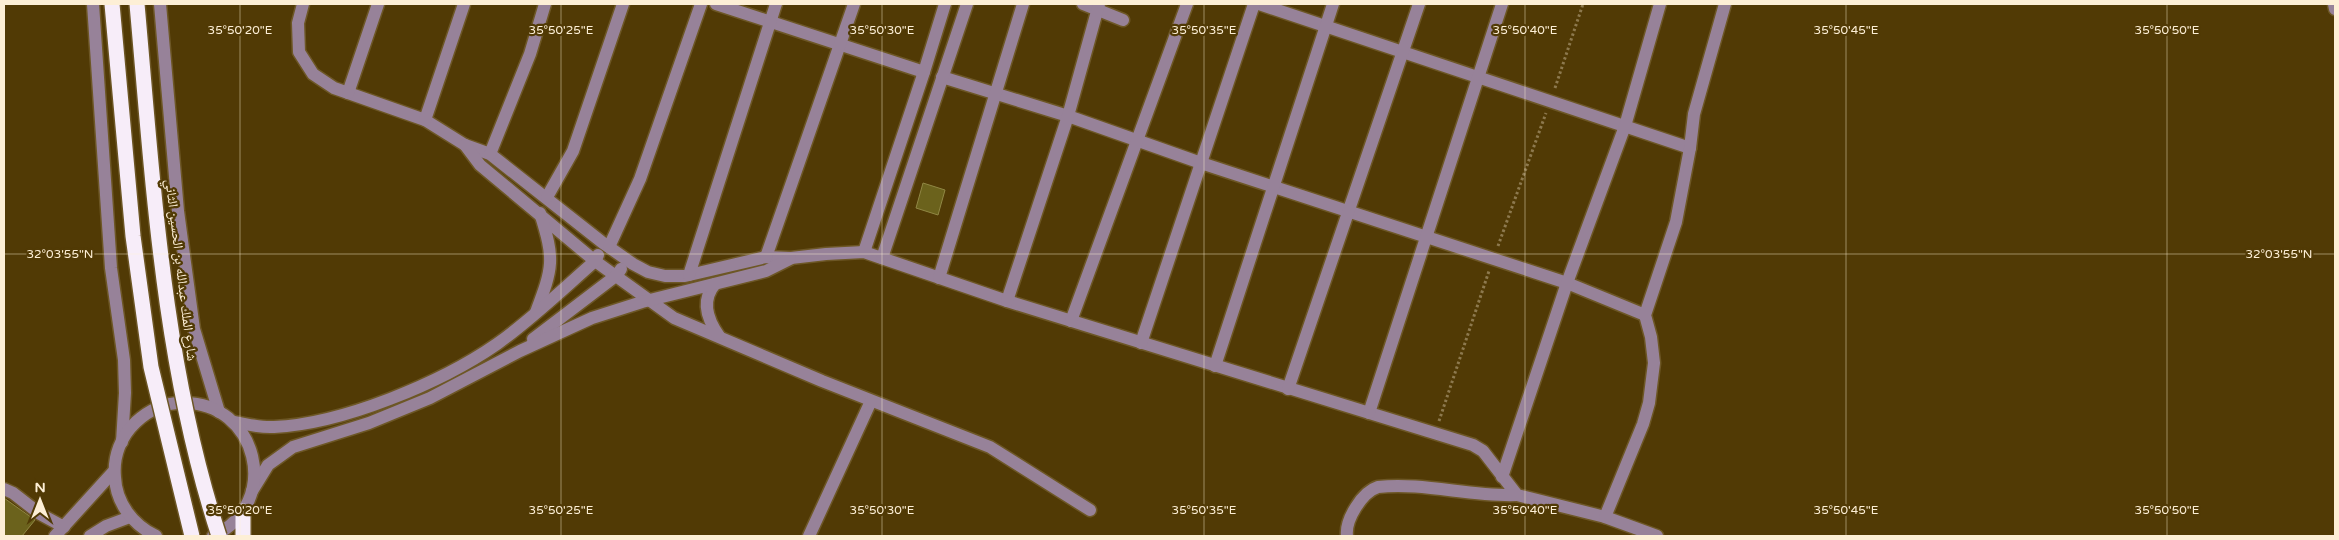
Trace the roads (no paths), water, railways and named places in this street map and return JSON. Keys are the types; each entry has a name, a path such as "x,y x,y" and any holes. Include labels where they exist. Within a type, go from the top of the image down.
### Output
{"highway":[{"path":"112,4 133,236 151,367 192,536"},
{"name":"شارع الملك عبدالله بن الحسين الثاني","path":"137,4 157,218 175,361 197,456 219,536"},
{"path":"243,511 243,536"}],"street":[{"path":"93,4 111,268 124,360 125,393 122,442 114,471 118,495 130,517 141,527 156,536"},
{"path":"160,4 178,211 194,329 219,412"},
{"path":"303,4 298,23 299,52 313,74 334,88 425,120 465,145 490,154 606,245 626,260 644,270 659,275 689,275 766,257 791,258 864,252 1007,301 1480,448 1517,495"},
{"path":"348,93 378,4"},
{"path":"425,120 464,4"},
{"path":"490,154 530,54 545,4"},
{"path":"547,197 573,151 623,4"},
{"path":"233,422 262,427 298,425 320,420 389,398 456,370 498,343 596,261 640,179 701,4"},
{"path":"716,4 924,72"},
{"path":"689,275 776,4"},
{"path":"766,257 854,4"},
{"path":"864,252 945,4"},
{"path":"882,258 968,4"},
{"path":"939,278 1023,4"},
{"path":"1083,4 1098,6 1123,20"},
{"path":"1071,321 1186,4"},
{"path":"1141,343 1254,4"},
{"path":"1259,4 1690,148"},
{"path":"1215,366 1333,4"},
{"path":"1288,389 1419,4"},
{"path":"1369,413 1480,78 1502,4"},
{"path":"1502,477 1567,283 1624,126 1660,4"},
{"path":"1605,517 1643,424 1649,403 1654,363 1645,315 1676,222 1698,98 1725,4"},
{"path":"2334,4 2335,9"},
{"path":"1007,301 1068,116 1098,6"},
{"path":"942,77 1068,116 1201,163 1567,283 1645,315"},
{"path":"465,145 480,165 596,261 674,318 870,401 990,447 1090,510"},
{"path":"536,313 548,281 551,266 550,250 540,213"},
{"path":"213,536 228,527 243,511 252,491 268,465 293,447 369,423 421,402 520,350 592,318 766,271 791,258"},
{"path":"520,350 577,304 617,275 626,260"},
{"path":"715,284 707,294 706,304 710,321 718,336"},
{"path":"809,536 870,401"},
{"path":"122,442 130,428 142,417 166,405 193,403 219,412 233,422 243,434 252,454 254,475 252,491"},
{"path":"4,489 13,493 60,531 114,471"},
{"path":"1346,536 1347,526 1362,499 1369,491 1378,487 1412,486 1486,495 1517,495 1605,517 1658,536"},
{"path":"90,536 106,526 130,517"}]}
